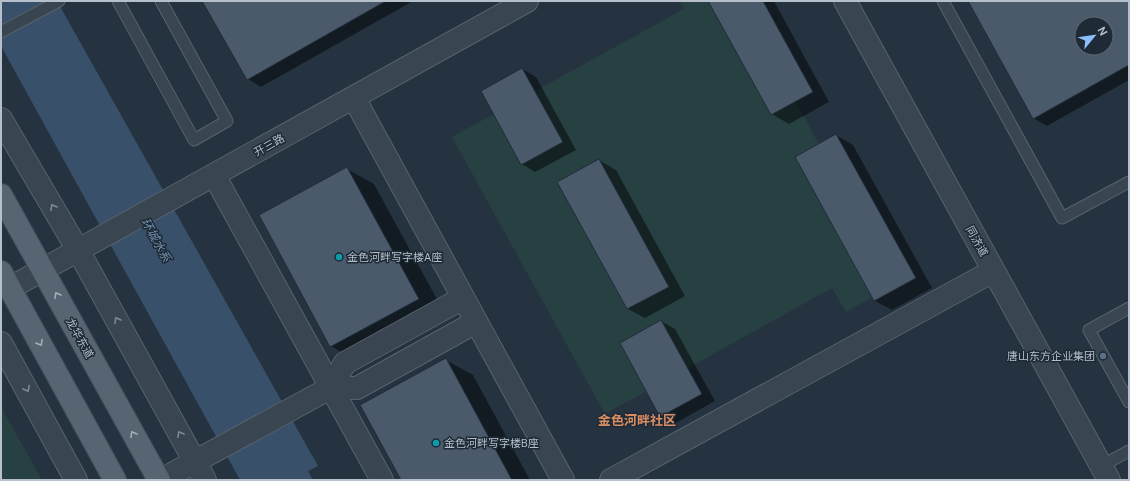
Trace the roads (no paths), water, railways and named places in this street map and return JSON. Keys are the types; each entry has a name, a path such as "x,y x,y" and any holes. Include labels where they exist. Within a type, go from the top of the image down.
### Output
{"main road":[{"name":"龙华东道","path":"1,196 160,480"},
{"path":"4,285 115,480"}],"street":[{"name":"开三路","path":"4,285 42,270 103,237 527,1"},
{"name":"同济道","path":"845,1 1105,473"},
{"path":"354,98 563,480"},
{"path":"1,119 78,250 200,471"},
{"path":"214,175 382,480"},
{"path":"611,480 993,271"},
{"path":"330,388 345,363 464,298"},
{"path":"160,480 200,471 217,450 310,398 330,388 357,388 476,322"},
{"path":"1,343 76,480"}],"lane":[{"path":"1,32 59,1"},
{"path":"118,1 194,140 227,121 160,1"},
{"path":"943,1 1062,218 1129,182"},
{"path":"1128,398 1089,330 1129,308"},
{"path":"1105,473 1129,451"}],"water":[{"name":"环城水系","path":"1,1 57,1 318,466 308,471 313,480 240,480 1,46"}],"place":[{"name":"金色河畔写字楼A座","path":"339,257"},
{"name":"唐山东方企业集团","path":"1103,356"},
{"name":"金色河畔写字楼B座","path":"436,443"}],"district":[{"name":"金色河畔社区","path":"637,420"}]}
